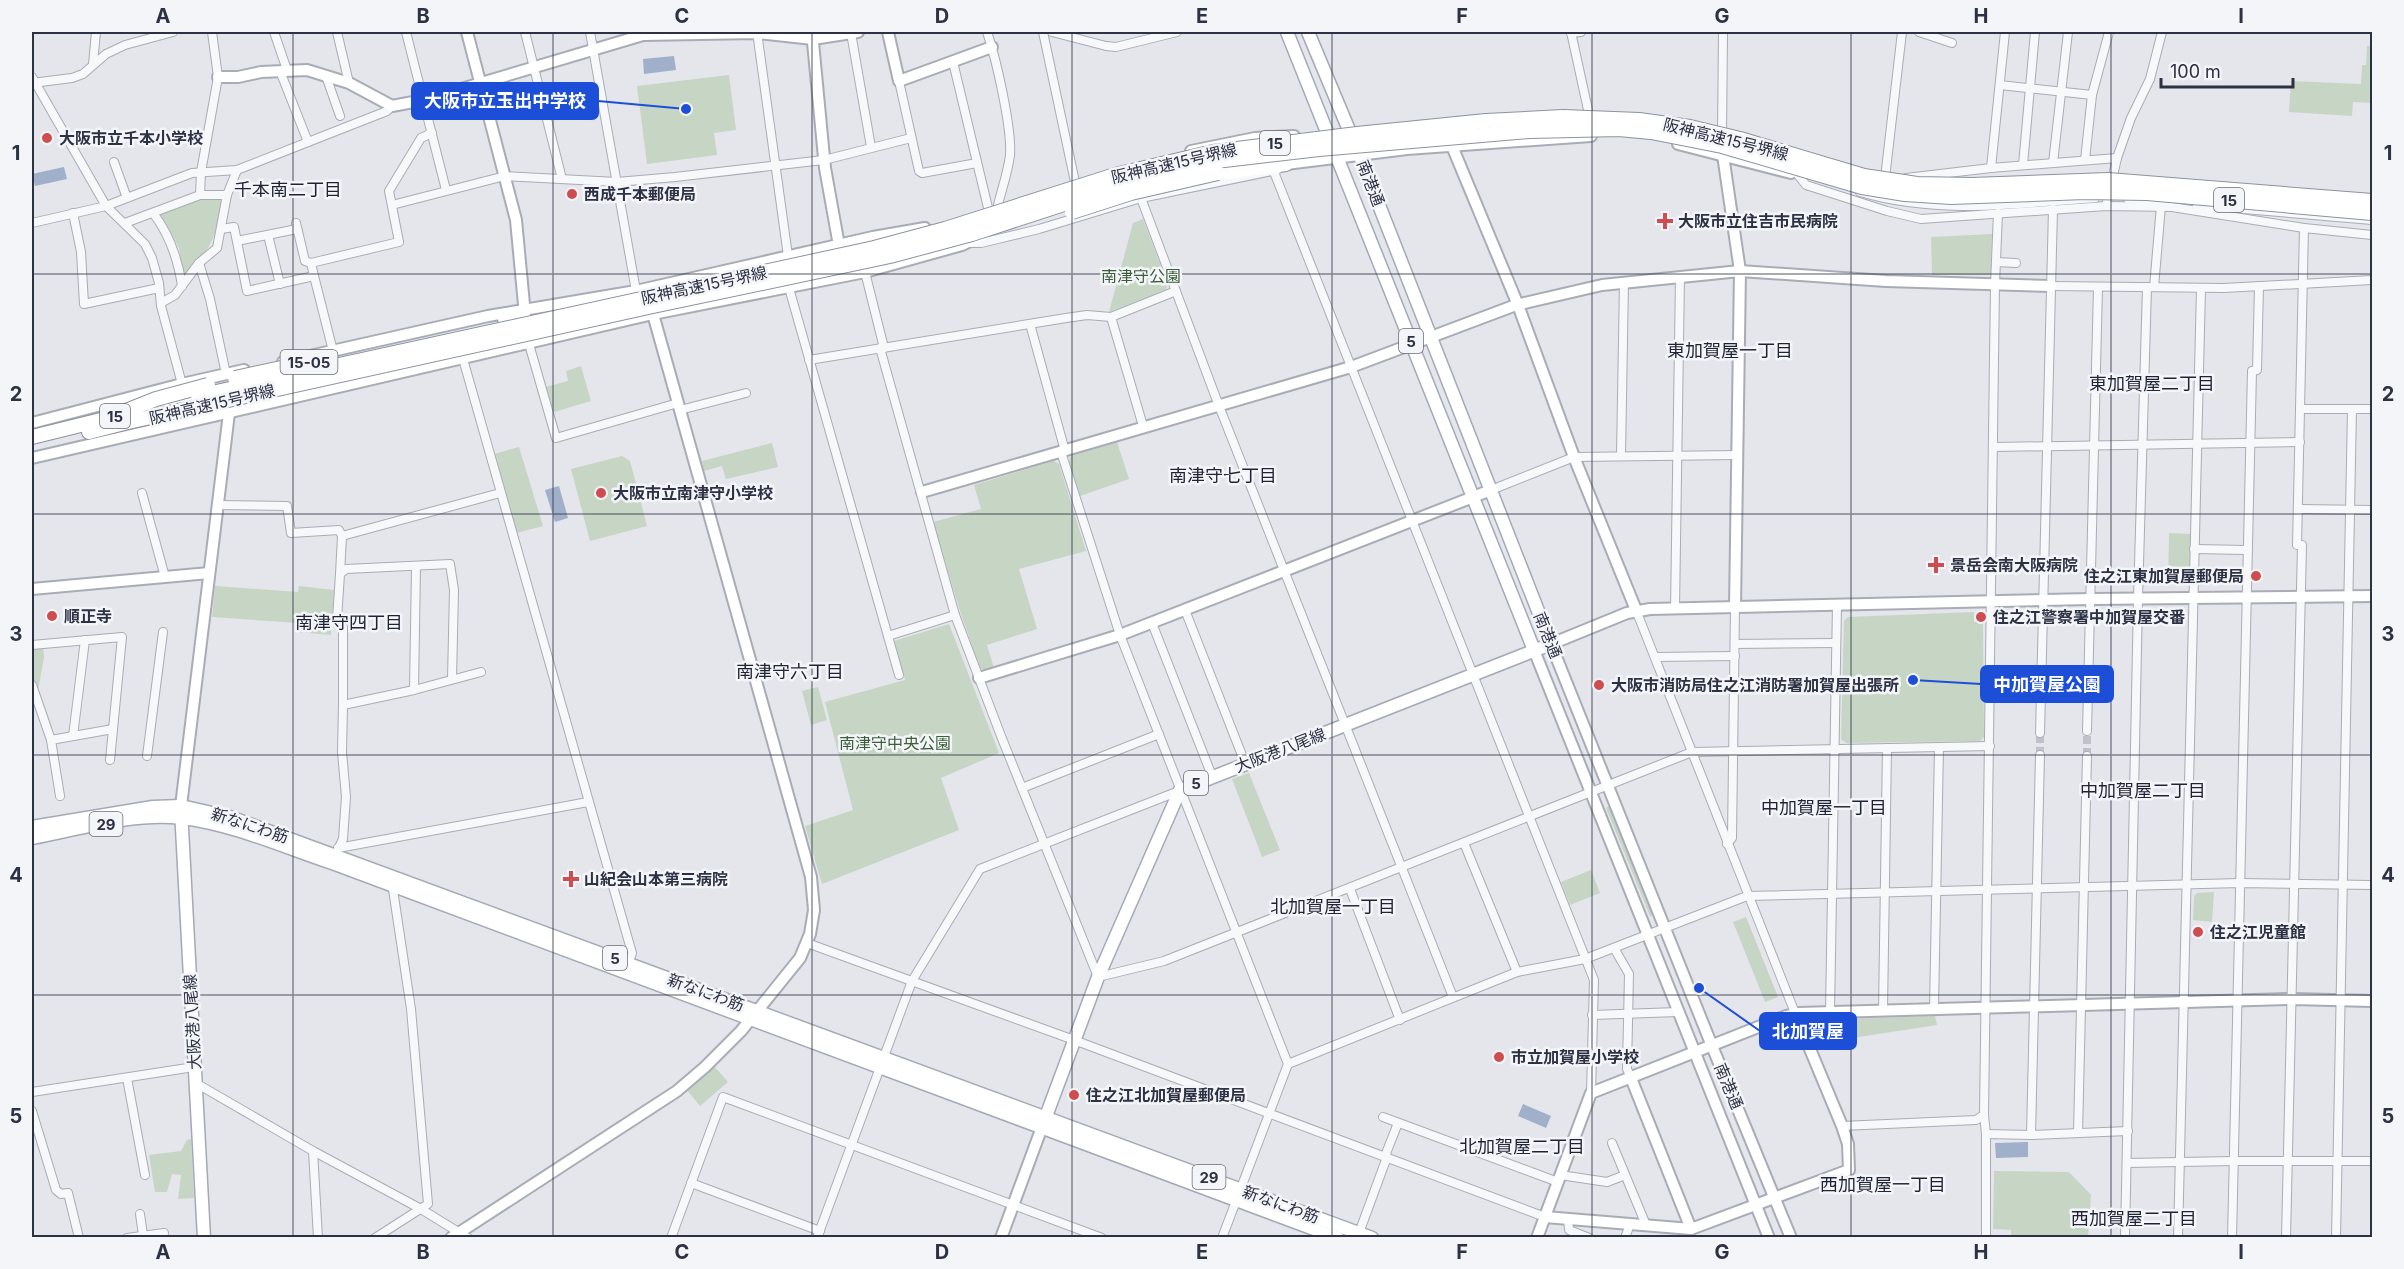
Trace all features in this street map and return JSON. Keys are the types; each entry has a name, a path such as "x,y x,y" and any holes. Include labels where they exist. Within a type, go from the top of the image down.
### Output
{"highway":[{"name":"阪神高速15号堺線","path":"32,437 116,416 864,250 945,229 1115,175 1195,155 1253,145 1486,121 1584,117 1664,123 1740,139 1864,177 1917,184 1972,186 2108,180 2373,200"},
{"name":"阪神高速15号堺線","path":"32,446 372,368 890,256 972,234 1116,187 1216,161 1318,149 1529,131 1619,129 1682,137 1722,146 1862,188 1905,194 1951,196 2074,192 2147,193 2373,213"},
{"name":"15","path":"890,256 975,241 1131,193 1247,168 1286,164"},
{"name":"15-05","path":"116,416 156,399 213,384 439,336 505,319 524,310"}],"main road":[{"name":"南港通","path":"1287,32 1534,650"},
{"name":"南港通","path":"1308,32 1359,154 1551,644"},
{"name":"大阪港八尾線","path":"1180,790 1551,644"},
{"name":"5","path":"1044,1122 1098,977 1180,790"},
{"name":"新なにわ筋","path":"32,827 130,809 208,811 256,825 335,855 393,881 1239,1195 1372,1238"},
{"name":"大阪港八尾線","path":"181,812 204,1238"},
{"name":"新なにわ筋","path":"32,838 117,821 181,812"},
{"name":"新なにわ筋","path":"1239,1195 1338,1238"}],"street":[{"path":"93,64 96,32"},
{"path":"173,32 125,45 93,64 83,74 72,78 32,81 106,206 145,244 152,258 182,384"},
{"path":"200,195 201,172 218,77 212,32"},
{"path":"274,32 308,142"},
{"path":"337,32 349,83"},
{"path":"406,32 446,190"},
{"path":"467,32 506,177 518,232 529,344 556,438 679,407 746,393"},
{"path":"525,32 562,179"},
{"path":"590,32 636,291"},
{"path":"758,32 788,256"},
{"path":"32,223 106,206 192,173 237,170 387,111 392,106 424,100 595,50 643,33 758,32 812,35 855,32 871,147"},
{"path":"888,32 919,171 922,173 976,164"},
{"path":"987,32 992,47 1010,155 993,210"},
{"path":"1043,32 1076,182"},
{"path":"1052,32 1070,33 1106,46 1116,47 1177,32"},
{"path":"1581,32 1571,32 1593,135"},
{"path":"1723,32 1723,155 1740,271 1732,838 1727,844"},
{"path":"1890,178 1902,32"},
{"path":"1919,32 1952,43"},
{"path":"1991,168 2005,32"},
{"path":"2022,165 2035,32"},
{"path":"2053,163 2068,32"},
{"path":"2085,160 2092,95 2109,32"},
{"path":"2106,206 2117,158 2131,118 2150,80 2162,32"},
{"path":"812,35 824,160 844,277"},
{"path":"899,81 992,47"},
{"path":"953,62 976,164 993,210"},
{"path":"218,77 238,77 284,70 307,70 349,83 392,106"},
{"path":"326,76 340,116"},
{"path":"2000,86 2092,95"},
{"path":"32,423 182,384 488,316 636,291 788,256 916,230 993,210 1076,182 1206,147 1255,138 1525,116 1629,116 1671,121 1722,132 1890,178 1943,184 2112,176 2373,200"},
{"path":"237,241 297,226 305,261 311,263 399,242 389,191 421,138 432,133"},
{"path":"970,243 984,234 1205,169 1265,160 1286,164 1359,154 1593,135 1641,136 1723,155 1872,196 1927,206 1973,207 2108,197 2373,220"},
{"path":"392,205 506,177 617,182 824,160 910,138"},
{"path":"807,943 1074,1040 1545,1217 1646,1225 1691,1233 1756,1205 1849,1170 1848,1144 1842,1126 1747,896 1655,657 1574,457 1518,305 1452,146"},
{"path":"1890,178 2117,158"},
{"path":"114,162 128,198"},
{"path":"32,458 231,410 653,314 865,273 970,243 981,243 1039,229 1141,198 1274,172 1286,164"},
{"path":"161,303 175,295 199,263 217,248 227,195 237,170"},
{"path":"1274,172 1594,980 1592,1093 1538,1238"},
{"path":"1798,175 1806,185 1907,217 1922,219 2106,206 2161,206 2373,236"},
{"path":"126,223 200,195 227,195"},
{"path":"1141,198 1219,406 1453,997"},
{"path":"2125,1238 2142,444 2150,287 2161,206"},
{"path":"2040,733 2053,209"},
{"path":"73,213 81,252 84,304 159,288"},
{"path":"153,213 164,227 173,248 179,265 182,286"},
{"path":"1986,1238 1984,1115 1990,601 1998,213"},
{"path":"221,229 234,227 247,291 314,276"},
{"path":"2286,1238 2302,545 2297,545 2304,228"},
{"path":"268,235 280,284"},
{"path":"1996,262 2016,263"},
{"path":"181,812 217,505 231,410 210,299 199,263"},
{"path":"311,263 333,351"},
{"path":"922,492 1351,367 1518,305 1602,285 1740,271 1886,281 2098,287 2201,288 2373,280"},
{"path":"865,273 882,348 955,615 1098,977 1164,961 1692,752 1990,746"},
{"path":"1675,609 1680,277"},
{"path":"1621,456 1624,282"},
{"path":"2232,1238 2252,371 2257,370 2259,286"},
{"path":"2087,732 2098,287"},
{"path":"789,288 899,675"},
{"path":"2178,1238 2201,288"},
{"path":"809,360 1087,315 1111,317 1176,291"},
{"path":"194,1082 313,1151 422,1209 460,1236 677,1091 705,1067 754,1015 796,964 807,943 814,910 812,876 653,314"},
{"path":"1111,317 1143,426"},
{"path":"1030,324 1063,452 1120,635 1288,1064 1222,1238"},
{"path":"463,359 632,953 627,968"},
{"path":"2300,409 2373,409"},
{"path":"2336,1238 2352,409"},
{"path":"1994,447 2300,441"},
{"path":"979,678 1120,635 1574,457 1738,455"},
{"path":"342,536 500,493"},
{"path":"142,494 165,577"},
{"path":"217,505 287,506 291,533 339,530 342,536 337,619 343,627 342,752 346,797 344,839 335,855"},
{"path":"2298,509 2373,510"},
{"path":"2194,549 2247,550"},
{"path":"340,574 346,569 450,564 454,590 452,679"},
{"path":"414,690 416,567"},
{"path":"32,589 209,573"},
{"path":"1551,644 1636,610 2193,597 2373,596"},
{"path":"1830,1012 1837,604"},
{"path":"1185,610 1245,763"},
{"path":"888,636 955,615"},
{"path":"1152,623 1212,776"},
{"path":"147,756 163,632"},
{"path":"32,645 122,637 110,760"},
{"path":"73,736 85,640"},
{"path":"1735,644 1836,643"},
{"name":"南港通","path":"1551,644 1791,1238"},
{"name":"南港通","path":"1534,650 1769,1238"},
{"path":"1655,657 1735,656"},
{"path":"343,705 414,690 481,672"},
{"path":"32,685 51,740 60,796"},
{"path":"51,740 113,729"},
{"path":"1022,788 1159,734"},
{"path":"1934,1009 1939,747"},
{"path":"1883,1011 1887,748"},
{"path":"2031,1135 2040,755"},
{"path":"2078,1133 2087,756"},
{"path":"691,1183 819,1234 912,981 980,869 1180,790"},
{"path":"335,855 588,802"},
{"path":"1464,843 1517,972"},
{"path":"375,1238 428,1204 411,1009 393,881"},
{"path":"1288,1064 1517,972 1585,959 1747,896 2240,883 2373,885"},
{"path":"1350,889 1400,1020"},
{"path":"1614,948 1629,974 1628,1069 1691,1233"},
{"path":"1592,1093 1795,1013 2292,999 2373,1001"},
{"path":"1592,1015 1678,1012"},
{"path":"32,1092 194,1067"},
{"path":"127,1078 145,1175"},
{"path":"671,1238 723,1097 1102,1238"},
{"path":"32,1111 56,1190 61,1194 68,1193 79,1238"},
{"path":"1842,1126 1976,1120 1984,1115"},
{"path":"1383,1116 1559,1178 1607,1182 1625,1175"},
{"path":"1001,1238 1044,1122"},
{"path":"1359,1233 1398,1123"},
{"path":"1986,1134 2031,1135 2128,1131"},
{"path":"1612,1143 1646,1225"},
{"path":"313,1151 318,1238"},
{"path":"2127,1163 2373,1161"},
{"path":"140,1214 143,1235"},
{"path":"1568,1219 1569,1230 1589,1238"},
{"path":"1625,1238 1630,1224"},
{"path":"127,1238 164,1233"}],"green space":[{"path":"2367,46 2372,46 2372,103 2353,102 2352,116 2289,112 2291,81 2361,84 2362,65 2366,65"},
{"path":"729,75 736,130 714,133 717,155 647,164 637,86"},
{"path":"221,197 223,200 218,224 212,240 188,275 183,274 179,248 160,214 197,199"},
{"name":"南津守公園","path":"1143,219 1168,285 1165,290 1109,312 1133,223"},
{"path":"1992,234 1991,275 1932,275 1931,237"},
{"path":"581,366 591,401 554,412 546,387 568,381 566,371"},
{"path":"1117,442 1129,479 1080,496 1069,462 1071,456"},
{"path":"772,443 778,467 726,479 722,466 704,471 702,461"},
{"path":"519,447 543,526 517,533 494,454"},
{"path":"622,456 630,461 647,526 590,541 571,469"},
{"path":"1054,461 1059,464 1086,551 1019,569 1037,629 987,645 994,668 985,670 980,668 961,614 933,522 981,509 974,485"},
{"path":"2169,533 2191,534 2190,585 2168,584"},
{"path":"215,586 298,592 299,586 334,590 331,635 296,632 297,623 212,617"},
{"path":"1974,612 1974,622 1983,622 1984,737 1980,741 1846,743 1841,739 1844,621 1848,617"},
{"name":"南津守中央公園","path":"949,624 999,753 941,778 959,830 822,884 805,826 853,810 825,702 905,680 894,641"},
{"path":"43,646 44,657 38,691 35,691 32,681 32,647"},
{"path":"818,687 827,720 811,725 802,691"},
{"path":"1249,773 1280,850 1262,857 1232,779"},
{"path":"1609,806 1653,915 1650,916 1606,808"},
{"path":"1591,870 1600,893 1570,905 1561,882"},
{"path":"2214,892 2212,922 2193,920 2194,896 2197,893"},
{"path":"1746,917 1778,997 1765,1002 1733,922"},
{"path":"1935,1016 1937,1025 1852,1038 1848,1035 1845,1019"},
{"path":"714,1066 728,1082 700,1106 687,1090"},
{"path":"191,1139 194,1198 178,1199 181,1175 172,1174 167,1192 155,1192 149,1155 181,1151 187,1140"},
{"path":"1994,1171 2068,1172 2071,1174 2091,1195 2088,1237 2011,1237 2011,1230 1993,1229"}],"water":[{"path":"674,56 676,70 644,74 643,59"},
{"path":"64,167 67,179 35,186 32,174"},
{"path":"559,486 568,518 555,522 545,490"},
{"path":"1523,1104 1551,1116 1546,1128 1518,1116"},
{"path":"2028,1142 2028,1157 1996,1158 1995,1143"}],"tunnel":[{"path":"2087,731 2087,756"},
{"path":"2040,733 2040,755"}],"place":[{"name":"大阪市立玉出中学校","path":"686,109"},
{"name":"大阪市立千本小学校","path":"47,138"},
{"name":"西成千本郵便局","path":"572,194"},
{"name":"大阪市立住吉市民病院","path":"1665,221"},
{"name":"大阪市立南津守小学校","path":"601,493"},
{"name":"景岳会南大阪病院","path":"1936,565"},
{"name":"住之江東加賀屋郵便局","path":"2256,576"},
{"name":"順正寺","path":"52,616"},
{"name":"住之江警察署中加賀屋交番","path":"1981,617"},
{"name":"中加賀屋公園","path":"1913,680"},
{"name":"大阪市消防局住之江消防署加賀屋出張所","path":"1599,685"},
{"name":"山紀会山本第三病院","path":"571,879"},
{"name":"住之江児童館","path":"2198,932"},
{"name":"北加賀屋","path":"1699,988"},
{"name":"市立加賀屋小学校","path":"1499,1057"},
{"name":"住之江北加賀屋郵便局","path":"1074,1095"}],"district":[{"name":"千本南二丁目","path":"288,189"},
{"name":"東加賀屋一丁目","path":"1730,350"},
{"name":"東加賀屋二丁目","path":"2152,383"},
{"name":"南津守七丁目","path":"1223,475"},
{"name":"南津守四丁目","path":"349,622"},
{"name":"南津守六丁目","path":"790,671"},
{"name":"中加賀屋二丁目","path":"2143,790"},
{"name":"中加賀屋一丁目","path":"1824,807"},
{"name":"北加賀屋一丁目","path":"1333,906"},
{"name":"北加賀屋二丁目","path":"1522,1146"},
{"name":"西加賀屋一丁目","path":"1883,1184"},
{"name":"西加賀屋二丁目","path":"2134,1218"}]}
